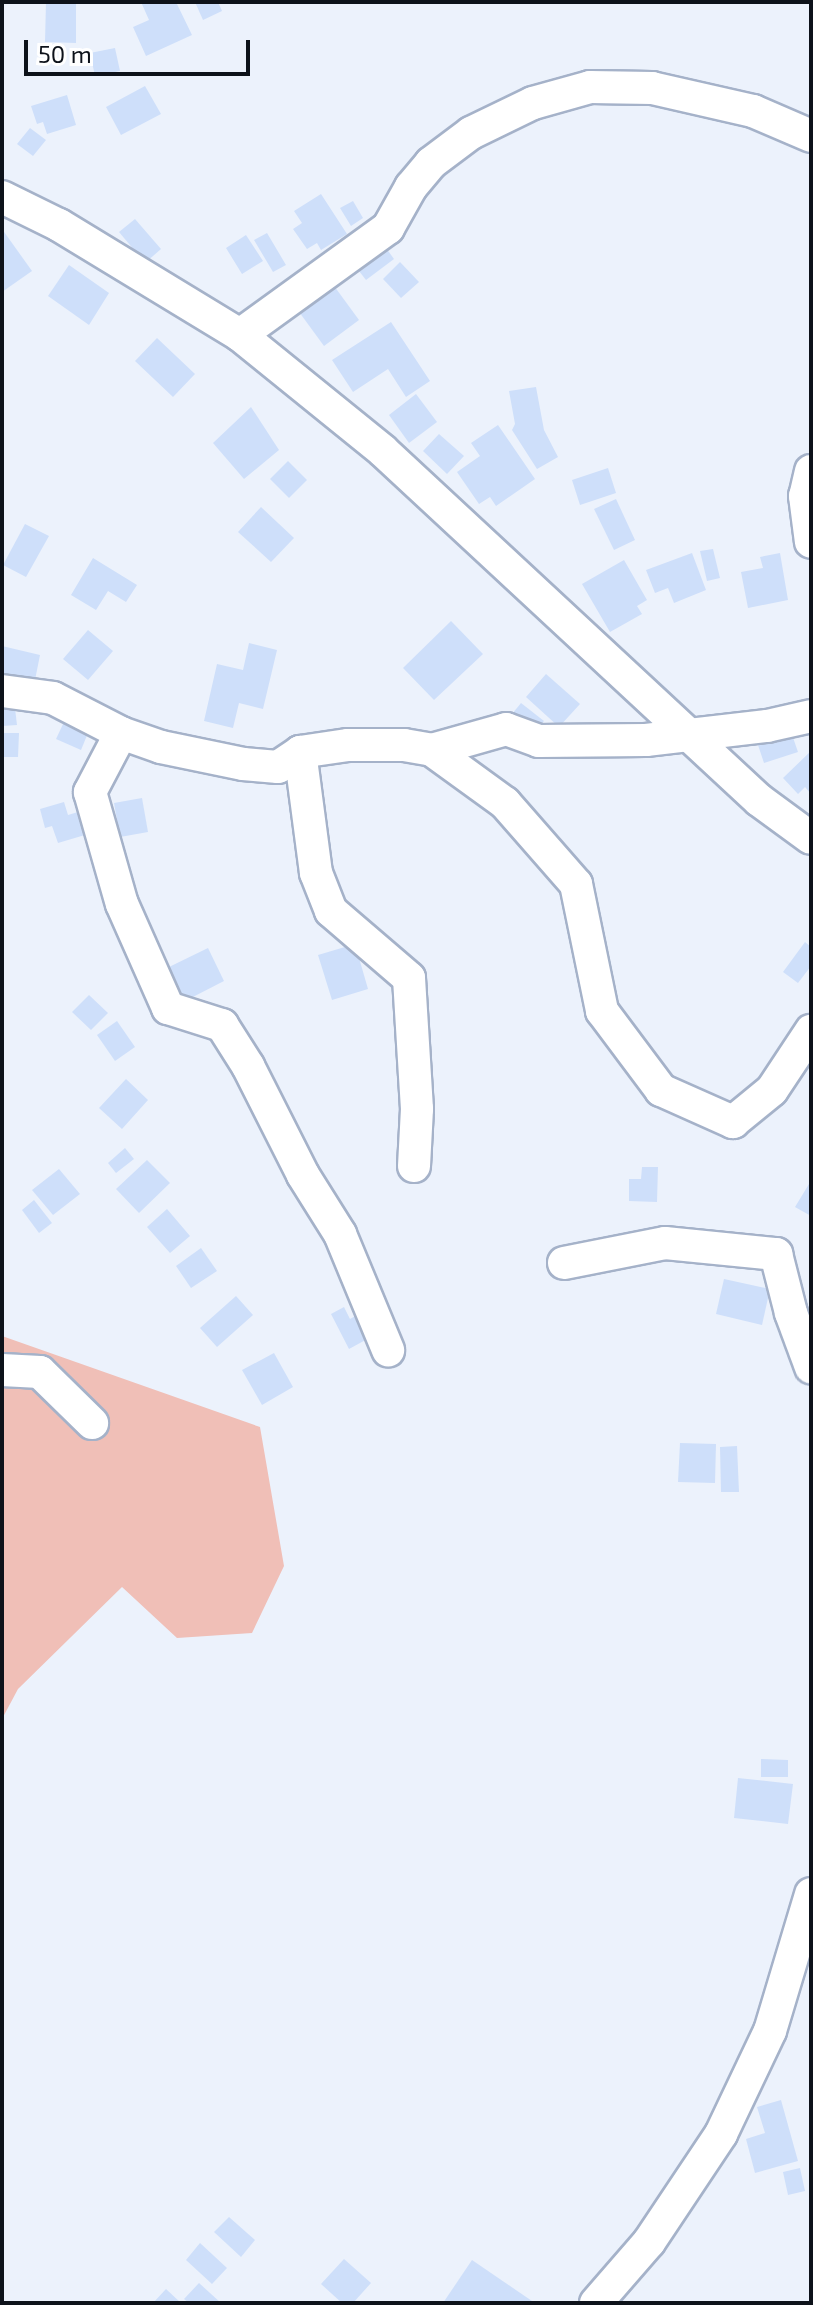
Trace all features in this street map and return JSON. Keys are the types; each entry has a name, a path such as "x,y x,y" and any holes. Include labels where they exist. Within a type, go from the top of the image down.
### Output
{"street":[{"path":"240,335 388,228 411,187 431,163 471,133 533,103 590,87 652,88 753,111 811,136"},
{"path":"2,197 59,225 240,335 383,451 759,800 811,838"},
{"path":"811,471 805,496 811,542"},
{"path":"2,691 53,698 121,733 161,747 243,764 278,767 300,752 348,745 404,745 432,750 505,803 576,884 602,1011 661,1090 733,1122 772,1090 811,1031"},
{"path":"432,750 506,729 539,741 646,740 767,726 811,716"},
{"path":"121,733 90,792 122,904 168,1008 222,1025 248,1066 303,1175 340,1234 388,1350"},
{"path":"300,752 316,873 331,911 409,978 417,1109 414,1166"},
{"path":"564,1263 665,1243 776,1254 791,1313 811,1367"},
{"path":"2,1370 40,1372 92,1423"},
{"path":"596,2303 649,2242 721,2134 770,2031 811,1894"}],"shaded area":[{"path":"2,1336 260,1427 284,1566 252,1633 177,1638 122,1587 18,1689 2,1719"}],"building":[{"path":"46,2 76,2 76,43 45,42"},
{"path":"141,2 176,2 192,35 146,56 133,27 149,20"},
{"path":"195,2 218,2 222,11 203,20"},
{"path":"115,48 120,71 95,76 90,53"},
{"path":"145,86 161,114 121,135 106,107"},
{"path":"67,95 76,125 47,134 43,122 37,124 31,106"},
{"path":"30,128 46,140 33,156 17,144"},
{"path":"321,194 347,234 321,250 317,243 307,249 293,229 302,223 294,211"},
{"path":"353,201 363,218 351,226 340,208"},
{"path":"135,219 161,249 145,263 119,232"},
{"path":"2,229 32,271 2,292"},
{"path":"267,233 286,265 273,272 254,240"},
{"path":"246,235 263,261 242,274 226,248"},
{"path":"381,241 394,259 366,280 352,262"},
{"path":"400,262 419,282 401,298 383,279"},
{"path":"69,265 109,293 89,325 48,296"},
{"path":"329,279 359,320 324,346 294,305"},
{"path":"391,322 430,381 406,397 388,369 353,392 332,360"},
{"path":"157,338 195,374 173,397 135,361"},
{"path":"536,387 544,430 558,457 537,469 512,430 515,424 509,391"},
{"path":"416,394 437,422 409,443 389,415"},
{"path":"251,407 279,450 244,479 213,443"},
{"path":"498,425 535,479 496,506 490,497 479,504 457,472 480,456 471,443"},
{"path":"439,434 464,456 447,474 423,451"},
{"path":"288,461 307,480 289,498 270,479"},
{"path":"608,468 616,493 580,505 572,480"},
{"path":"616,499 635,540 614,550 594,509"},
{"path":"261,507 294,538 271,562 238,532"},
{"path":"25,524 49,536 26,577 3,565"},
{"path":"713,549 720,578 707,581 700,551"},
{"path":"692,553 706,590 674,603 668,588 655,593 646,570"},
{"path":"780,553 788,600 748,608 741,572 763,568 760,557"},
{"path":"93,558 137,585 126,602 108,591 96,610 71,595"},
{"path":"624,560 647,600 637,606 642,614 610,632 582,584"},
{"path":"451,621 483,654 434,700 403,668"},
{"path":"88,630 113,651 88,680 63,659"},
{"path":"249,643 277,650 263,709 239,703 233,728 204,721 217,664 243,670"},
{"path":"2,646 40,655 34,685 2,677"},
{"path":"546,674 580,704 559,727 526,697"},
{"path":"14,700 17,725 2,726 2,701"},
{"path":"521,703 544,721 534,732 512,714"},
{"path":"64,722 88,733 81,750 56,739"},
{"path":"789,726 798,752 764,763 755,736"},
{"path":"2,733 19,733 18,757 2,757"},
{"path":"811,751 811,794 805,787 798,794 783,778"},
{"path":"142,798 148,832 120,837 114,803"},
{"path":"64,802 68,815 88,809 95,832 58,843 52,826 45,828 40,809"},
{"path":"805,942 811,947 811,966 798,983 783,972"},
{"path":"355,944 368,989 332,1000 318,955"},
{"path":"208,948 224,981 185,1001 169,967"},
{"path":"89,995 108,1013 91,1030 72,1012"},
{"path":"117,1021 135,1047 115,1061 97,1035"},
{"path":"126,1079 148,1100 122,1129 99,1108"},
{"path":"125,1148 134,1159 116,1173 108,1163"},
{"path":"147,1160 170,1183 139,1213 116,1189"},
{"path":"642,1167 658,1167 657,1202 629,1201 629,1179 641,1179"},
{"path":"59,1169 80,1194 53,1215 32,1190"},
{"path":"809,1184 811,1186 811,1216 795,1207"},
{"path":"34,1200 52,1223 39,1233 22,1210"},
{"path":"167,1209 190,1236 170,1253 147,1227"},
{"path":"201,1248 217,1271 191,1288 176,1266"},
{"path":"724,1279 770,1289 762,1325 716,1314"},
{"path":"236,1296 253,1315 217,1347 200,1328"},
{"path":"344,1307 350,1319 359,1314 371,1337 349,1349 331,1314"},
{"path":"274,1353 293,1387 262,1405 242,1370"},
{"path":"680,1443 716,1444 715,1483 678,1482"},
{"path":"737,1446 739,1492 721,1492 720,1447"},
{"path":"761,1759 788,1760 788,1777 761,1777"},
{"path":"738,1778 793,1784 788,1824 734,1818"},
{"path":"781,2100 798,2161 755,2173 746,2139 765,2133 757,2107"},
{"path":"800,2168 805,2191 788,2195 783,2172"},
{"path":"229,2217 255,2240 241,2257 214,2232"},
{"path":"200,2243 227,2268 212,2284 186,2260"},
{"path":"344,2259 371,2283 353,2303 342,2303 321,2284"},
{"path":"472,2260 532,2301 443,2303"},
{"path":"199,2283 221,2303 189,2303 184,2299"},
{"path":"166,2289 181,2303 153,2303"}]}
